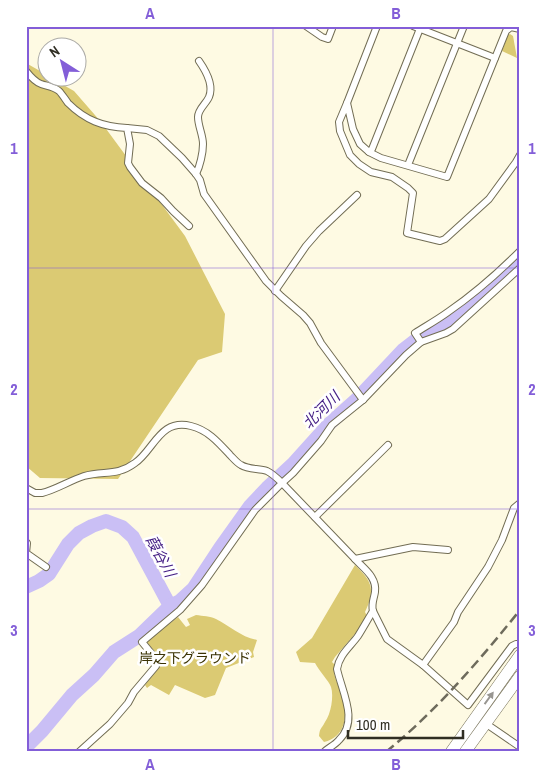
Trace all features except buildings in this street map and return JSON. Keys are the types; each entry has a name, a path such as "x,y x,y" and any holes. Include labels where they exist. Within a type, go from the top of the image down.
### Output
{"highway":[{"path":"451,752 520,655"},
{"path":"465,752 520,676"}],"street":[{"path":"306,26 328,39 333,26"},
{"path":"377,26 340,122 340,131 350,155 359,164 371,172 392,177 413,193 407,233 440,241 445,240 488,199 520,155"},
{"path":"408,165 464,26"},
{"path":"369,152 372,149 418,27 495,58"},
{"path":"347,103 353,129 360,144 369,152 381,158 447,177 506,31 511,27 520,29"},
{"path":"196,174 199,168 203,144 198,116 209,96 210,84 206,71 199,61"},
{"path":"26,71 39,84 59,90 81,115 111,127 147,130 159,136 182,158 196,174 204,194 266,281 303,314 321,343 363,399"},
{"path":"127,128 130,144 128,163 130,167 142,183 161,198 189,226"},
{"path":"275,291 306,246 357,195"},
{"path":"421,341 415,333 462,302 520,251"},
{"path":"79,752 110,724 156,666 156,659 142,642 180,610 202,585 255,510 279,480 293,473 321,441 332,425 363,399 421,341 446,333 452,329 520,268"},
{"path":"26,488 35,493 48,492 84,476 114,473 126,469 137,462 158,436 168,429 179,425 191,425 205,431 216,439 241,465 266,471 279,480 374,580 375,592 372,611 363,628 338,662 337,670 349,714 348,726 339,741 324,752"},
{"path":"315,517 388,445"},
{"path":"422,665 454,622 458,612 488,567 502,540 514,508 520,503"},
{"path":"26,542 26,553 46,568"},
{"path":"355,559 413,547 448,550"},
{"path":"372,611 387,638 422,665 468,705 512,646 520,644"},
{"path":"485,723 520,747"}],"green space":[{"path":"510,34 513,36 517,58 502,51"},
{"path":"26,63 38,70 38,88 69,88 74,91 101,122 185,236 225,314 222,352 198,360 118,479 40,478 26,466"},
{"path":"355,565 371,586 370,598 365,612 367,616 360,628 332,662 343,698 345,719 337,736 324,742 319,736 330,710 332,700 331,687 315,663 300,662 296,652 312,638"},
{"name":"岸之下グラウンド","path":"196,615 214,618 241,634 257,640 253,652 254,657 226,668 215,695 205,698 175,685 169,695 151,685 147,688 145,685 160,666 160,657 147,643 148,640 178,617 186,627 190,625 187,619"}],"waterway":[{"name":"北河川","path":"26,747 72,695 94,675 114,652 139,636 170,606 180,601 193,589 250,506 403,350 425,333 463,311 490,285 520,261"},
{"name":"葭谷川","path":"26,587 49,574 68,544 79,533 106,521 122,527 133,537 170,606"}],"railway":[{"path":"386,752 423,719 457,684 520,610"}]}
